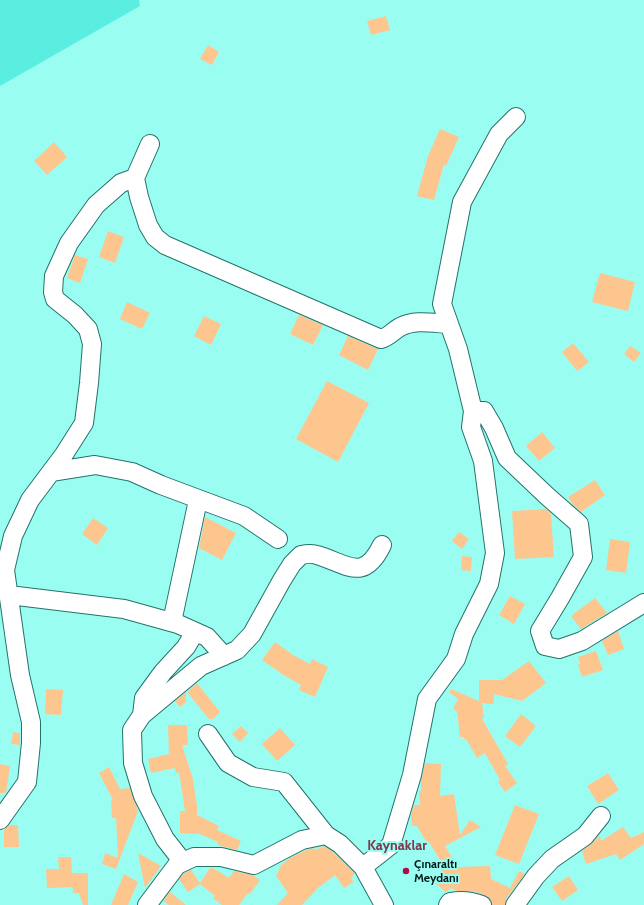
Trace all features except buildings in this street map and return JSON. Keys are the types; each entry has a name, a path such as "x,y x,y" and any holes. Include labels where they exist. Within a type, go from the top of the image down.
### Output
{"street":[{"path":"363,867 391,845 412,775 427,699 456,659 464,634 489,584 495,553 483,461 471,427 473,411 458,349 442,304 462,202 499,134 516,117"},
{"path":"150,144 135,178 139,197 148,225 155,237 164,245 382,340 399,328 413,322 448,324"},
{"path":"0,820 27,782 32,743 31,722 20,674 5,570 13,536 30,500 63,456 84,423 92,344 88,329 75,315 55,299 53,292 54,276 69,243 96,205 121,183 135,178"},
{"path":"473,411 484,411 494,428 507,458 579,524 583,557 540,631 545,646 559,649 582,641 644,603"},
{"path":"51,472 96,466 132,472 198,500 244,516 278,538"},
{"path":"172,622 198,500"},
{"path":"183,862 165,839 143,796 134,763 132,730 142,715 201,666 237,650 252,634 288,569 301,554 315,554 353,568 367,565 376,558 382,545"},
{"path":"9,595 124,609 172,622 207,637 224,656"},
{"path":"142,715 144,698 163,672 186,647 195,632"},
{"path":"208,734 228,763 253,777 284,782 326,835 340,844 363,867 384,905"},
{"path":"515,905 536,876 552,859 585,836 601,816"},
{"path":"147,905 177,865 194,857 221,856 254,865 302,840 326,835"},
{"path":"448,905 450,902 460,901 482,905"}],"shaded area":[{"path":"0,0 139,0 140,6 0,86"}],"place":[{"name":"Çınaraltı Meydanı","path":"406,871"}],"district":[{"name":"Kaynaklar","path":"397,846"}]}
